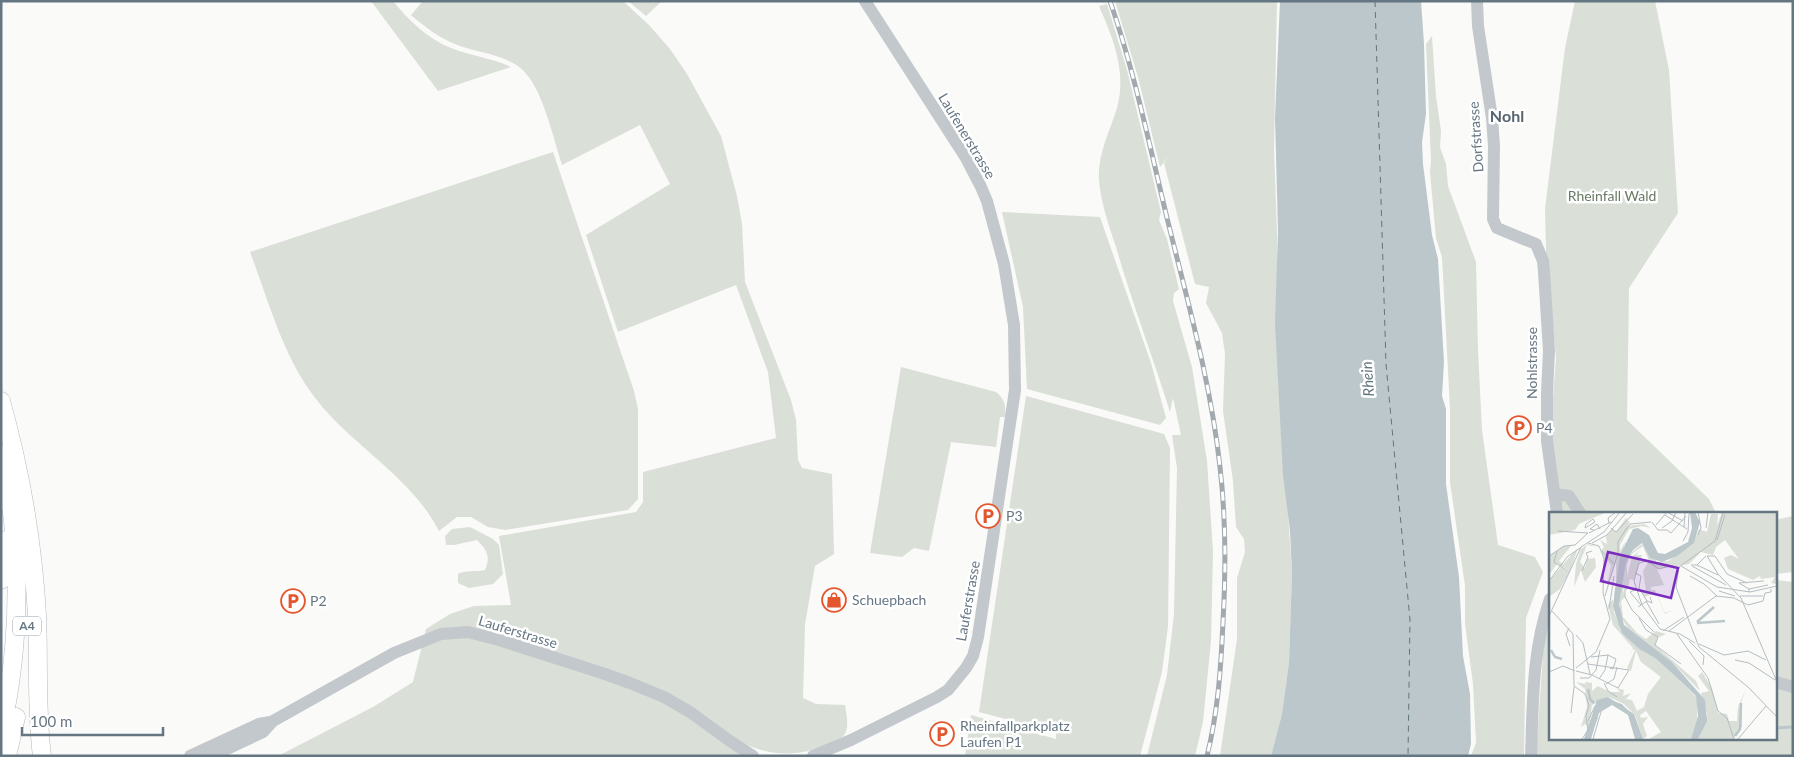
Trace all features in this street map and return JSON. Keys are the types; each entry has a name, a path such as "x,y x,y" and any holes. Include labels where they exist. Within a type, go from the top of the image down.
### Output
{"highway":[{"name":"A4","path":"1,401 14,450 27,550 27,625 19,699 7,756"},
{"name":"A4","path":"1,732 13,662 17,596 14,532 2,450"},
{"path":"1,580 7,529 2,450"},
{"path":"21,495 30,542 35,592 42,756"}],"street":[{"name":"Laufenerstrasse","path":"866,1 966,158 987,202 1004,264 1010,298 1014,334 1015,390"},
{"name":"Dorfstrasse","path":"1477,1 1478,26 1492,118 1494,146 1493,219 1497,228 1536,244"},
{"name":"Nohlstrasse","path":"1536,244 1543,261 1546,293 1549,351 1547,441 1557,512"},
{"name":"Lauferstrasse","path":"813,756 851,740 937,697 948,690 973,656 982,612 1015,390"},
{"path":"1554,494 1569,496 1579,512"},
{"path":"1531,756 1536,654 1549,602"},
{"name":"Lauferstrasse","path":"212,756 263,732 272,722 394,653 441,634 468,632 602,673 664,697 690,712 753,756"},
{"path":"1776,682 1793,686"},
{"name":"Lauferstrasse","path":"190,756 259,724 272,722"}],"green space":[{"path":"371,1 393,1 405,15 434,40 459,51 511,67 438,91"},
{"path":"423,1 623,1 650,26 670,49 687,74 721,136 737,196 742,224 745,282 791,400 796,420 798,460 802,468 832,474 834,554 815,566 805,624 803,698 816,704 845,705 847,728 844,735 839,739 819,748 786,754 765,751 743,743 748,756 278,756 373,707 413,682 426,629 450,614 474,606 511,605 499,536 636,512 643,502 643,472 776,438 768,372 736,285 618,332 586,235 670,184 640,125 562,165 544,106 528,76 513,63 455,44 427,28 411,15"},
{"path":"628,1 662,1 646,16"},
{"path":"1115,1 1277,1 1274,149 1277,231 1277,348 1292,573 1289,662 1282,714 1271,756 1220,756 1237,639 1237,578 1245,552 1244,539 1236,527 1233,481 1223,411 1225,354 1222,333 1206,303 1209,287 1195,284 1164,163 1170,155 1160,167 1138,77"},
{"name":"Rheinfall Wald","path":"1575,1 1655,1 1669,70 1678,213 1629,288 1627,420 1709,499 1716,512 1561,512 1550,437 1556,358 1546,251 1545,209 1565,48"},
{"path":"1107,4 1127,70 1161,212 1159,220 1167,239 1179,289 1174,293 1173,301 1192,367 1207,461 1213,551 1211,641 1203,722 1195,756 1147,756 1167,675 1174,614 1177,468 1172,435 1181,435 1173,398 1170,412 1122,268 1100,189 1100,162 1120,95 1117,56 1099,6"},
{"path":"1432,36 1436,96 1441,131 1440,147 1446,164 1448,186 1476,262 1482,430 1498,545 1535,557 1543,572 1526,618 1524,756 1471,756 1476,743 1473,684 1465,624 1465,586 1450,482 1450,409 1442,257 1436,238 1430,172 1426,44"},
{"path":"553,152 634,391 638,409 638,499 628,510 505,530 488,527 471,517 457,517 439,531 427,511 412,492 341,427 310,391 300,376 283,342 250,252"},
{"path":"1002,212 1100,217 1151,363 1166,418 1160,425 1027,389 1023,307"},
{"path":"901,367 996,392 1003,400 1005,409 1005,417 1000,417 996,447 951,442 929,551 914,548 902,557 870,553"},
{"path":"1026,396 1164,434 1170,448 1168,626 1162,672 1140,756 965,756 971,715 1056,739 1056,732 979,712"},
{"path":"1793,516 1793,572 1776,574 1776,520"},
{"path":"470,527 493,539 499,545 503,574 493,584 469,588 458,583 458,574 485,570 488,561 486,550 477,540 446,545 445,536 452,529"},
{"path":"1776,580 1793,582 1793,756 1536,756 1544,639 1549,622 1549,740 1776,740"}],"water":[{"name":"Rhein","path":"1280,1 1421,1 1426,114 1422,142 1423,164 1432,235 1438,259 1444,362 1442,396 1446,409 1446,484 1459,577 1463,656 1470,694 1471,744 1468,756 1271,756 1282,714 1289,662 1292,573 1290,531 1283,475 1275,323 1278,231 1275,118"}],"waterway":[{"path":"1776,728 1793,727"}],"ferry route":[{"path":"1375,1 1386,364 1410,620 1408,756"}],"railway":[{"path":"1110,1 1135,83 1198,344 1211,405 1220,467 1224,525 1224,603 1218,689 1214,723 1207,756"}],"place":[{"name":"P4","path":"1519,428"},
{"name":"P3","path":"988,516"},
{"name":"Schuepbach","path":"834,600"},
{"name":"P2","path":"293,601"},
{"name":"Rheinfallparkplatz Laufen P1","path":"942,734"}],"district":[{"name":"Nohl","path":"1507,116"}]}
